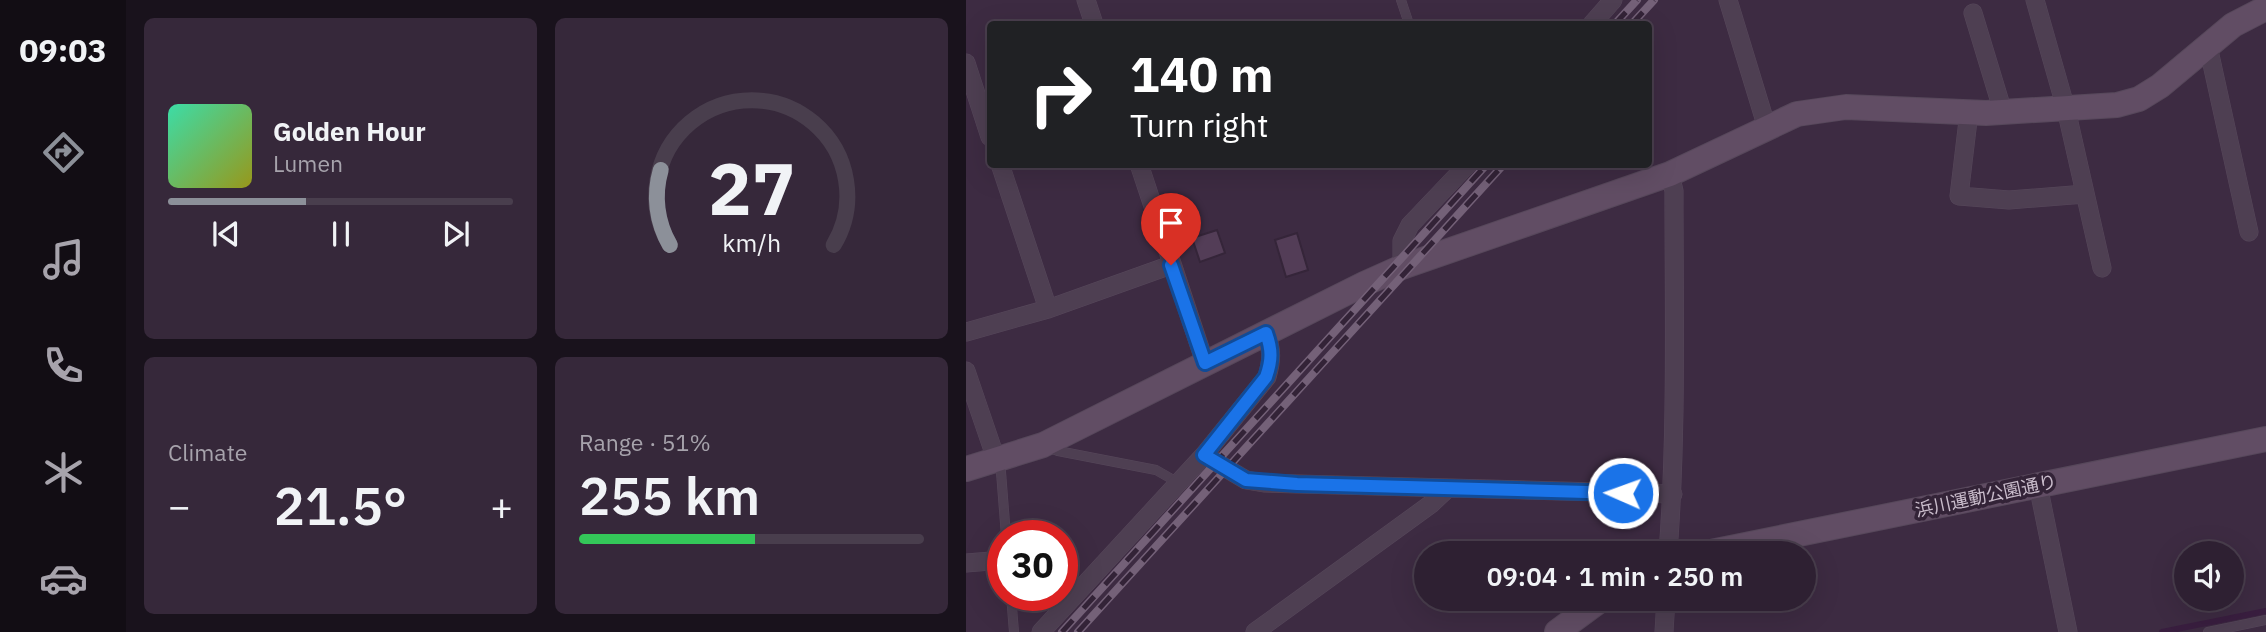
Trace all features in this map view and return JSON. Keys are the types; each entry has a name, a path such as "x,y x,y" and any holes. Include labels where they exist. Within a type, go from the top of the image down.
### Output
{"street":[{"path":"1086,0 1093,21"},
{"path":"1595,21 1613,0"},
{"path":"1728,0 1767,128"},
{"path":"2035,0 2066,109 2102,268"},
{"path":"966,469 1044,446 1205,363 1402,267 1670,174 1797,114 1846,107 2003,112 2117,105 2139,99 2160,86 2232,25 2266,8"},
{"path":"1973,13 2003,112"},
{"path":"2208,46 2249,232"},
{"path":"966,63 987,128"},
{"path":"1969,112 1959,196 2009,201 2085,194"},
{"path":"1001,168 1048,309"},
{"path":"1140,168 1205,363"},
{"path":"1402,267 1402,241 1410,225 1462,168"},
{"path":"1669,541 1673,494 1674,191 1670,174"},
{"path":"966,332 1048,309 1171,265"},
{"path":"1041,632 1204,455 1266,377 1272,351 1266,333"},
{"path":"966,371 996,459"},
{"name":"浜川運動公園通り","path":"1765,541 2266,439"},
{"path":"1204,455 1246,480 1264,483 1673,494"},
{"path":"2038,485 2068,632"},
{"path":"1255,632 1431,504 1448,488"},
{"path":"966,564 987,561"},
{"path":"1557,632 1585,611"},
{"path":"1664,632 1665,611"}],"lane":[{"path":"1401,0 1408,21"},
{"path":"1044,446 1156,470 1177,482"},
{"path":"996,459 1001,472 1005,520"},
{"path":"1012,611 1014,632"},
{"path":"2208,632 2266,620"}],"building":[{"path":"1217,230 1225,253 1200,262 1192,238"},
{"path":"1297,233 1308,270 1286,277 1275,240"}],"waterway":[{"path":"2162,632 2266,611"}],"railway":[{"path":"1618,21 1637,0"},
{"path":"1635,21 1654,0"},
{"path":"1062,632 1483,168"},
{"path":"1078,632 1500,168"}],"route":[{"path":"1171,265 1205,363 1266,333 1272,351 1266,377 1204,455 1246,480 1264,483 1623,493"}]}
